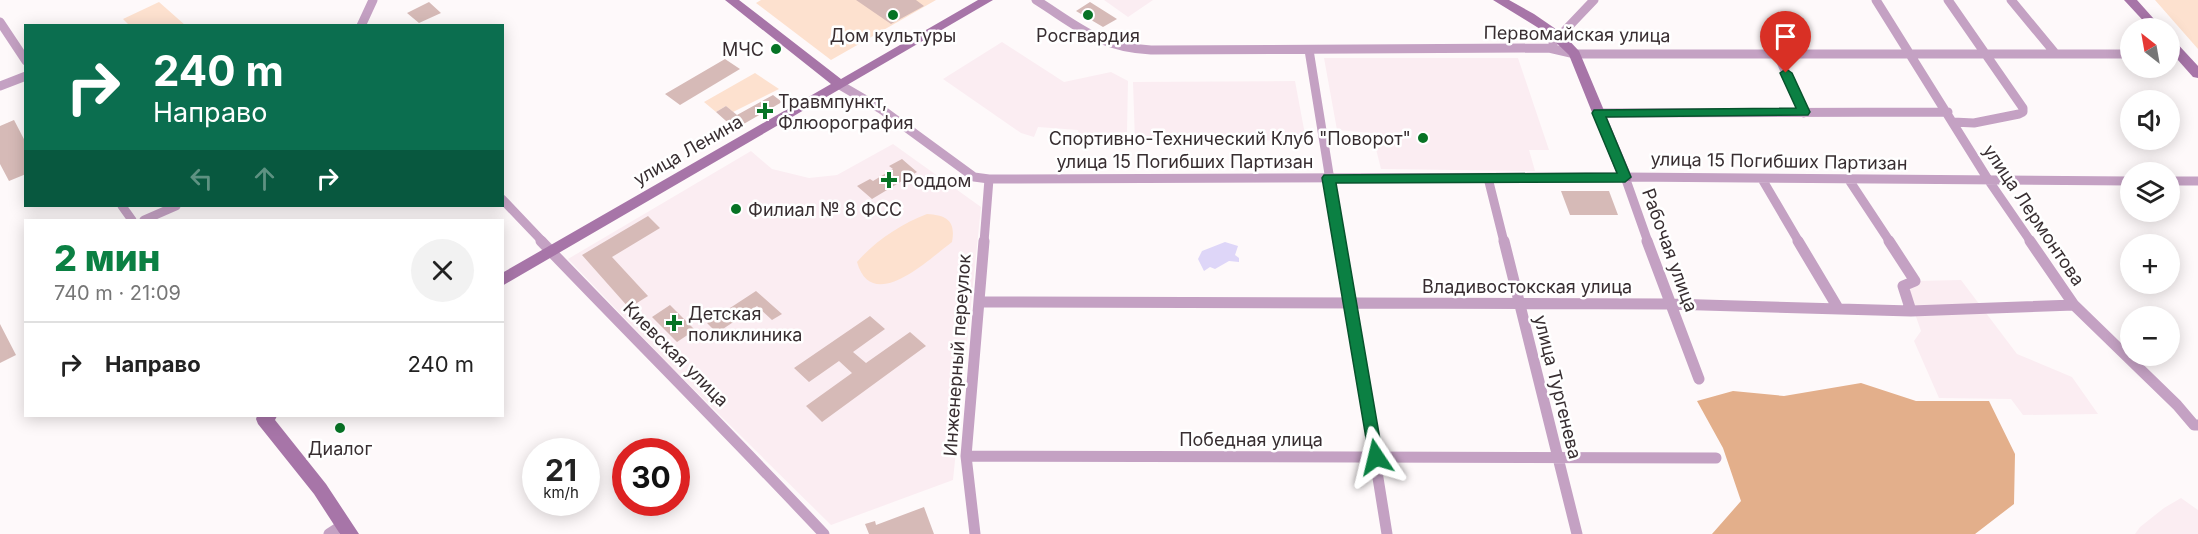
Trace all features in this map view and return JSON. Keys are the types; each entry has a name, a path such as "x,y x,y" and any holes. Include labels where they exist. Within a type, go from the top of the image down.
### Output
{"main road":[{"name":"улица 15 Погибших Партизан","path":"730,0 840,85"},
{"name":"улица Ленина","path":"504,279 987,0"},
{"name":"Рабочая улица","path":"1498,0 1540,22 1560,37 1575,54 1625,177"},
{"path":"2130,0 2147,18"},
{"path":"2180,59 2198,74"},
{"path":"265,417 320,489 341,531"}],"street":[{"path":"362,24 374,0"},
{"name":"Первомайская улица","path":"1036,0 1109,45 1128,48 1309,50 1549,48 1575,54 1911,52 2120,54"},
{"path":"1549,48 1594,0"},
{"name":"улица Лермонтова","path":"1876,0 1911,52 1989,181 2074,305 2196,425"},
{"path":"1948,0 1987,53 2023,108 2023,112 1979,122 1953,122"},
{"path":"2011,0 2055,53"},
{"path":"0,22 24,58"},
{"path":"1309,50 1387,534"},
{"path":"1777,53 1804,112"},
{"path":"0,86 24,77"},
{"name":"улица 15 Погибших Партизан","path":"840,85 880,109 974,177 989,179 1625,177 2120,181"},
{"path":"1598,113 1948,112"},
{"name":"Рабочая улица","path":"1625,177 1669,304 1699,379"},
{"name":"улица Тургенева","path":"1488,178 1577,534"},
{"name":"Инженерный переулок","path":"975,534 966,456 989,179"},
{"path":"1762,179 1838,309"},
{"path":"1849,180 1915,281 1903,286 1911,311"},
{"path":"2180,181 2198,181"},
{"name":"Киевская улица","path":"504,201 824,534"},
{"path":"146,219 174,207"},
{"name":"Владивостокская улица","path":"979,302 1519,302 1911,311 2074,305"},
{"name":"Победная улица","path":"966,456 1716,458"}],"shaded area":[{"path":"761,0 936,0 831,60 756,3"},
{"path":"1104,0 1153,0 1128,17"},
{"path":"2155,0 2198,0 2198,49 2180,28 2180,18 2171,18"},
{"path":"159,2 184,24 128,24 123,19"},
{"path":"1002,42 1064,82 1111,72 1128,81 1127,132 1079,136 1078,130 1038,127 1034,137 1021,133 943,79"},
{"path":"1324,58 1518,58 1549,150 1529,150 1535,171 1381,169 1372,133 1337,130"},
{"path":"755,73 779,89 733,112 726,106 716,112 704,102"},
{"path":"1295,81 1306,140 1135,142 1133,82"},
{"path":"893,144 981,207 953,480 831,525 676,372 568,259 751,151 772,169 809,178 837,175"},
{"path":"927,214 948,220 953,229 952,242 916,270 901,278 888,283 875,284 864,277 857,262 864,255 898,228"},
{"path":"1225,242 1238,246 1235,255 1239,258 1239,262 1229,261 1215,269 1210,267 1204,271 1198,259 1202,251"},
{"path":"1961,280 2017,354 2072,377 2098,414 2023,415 2011,399 1939,398 1914,341 1921,331 1906,288 1917,281"},
{"path":"1861,383 1916,401 1989,401 2015,454 2014,504 1975,534 1712,534 1741,501 1723,448 1697,401 1733,391 1784,396"},
{"path":"2181,498 2198,510 2198,534 2135,534 2140,527 2164,508"}],"building":[{"name":"Дом культуры","path":"856,0 916,0 924,6 891,24"},
{"path":"429,2 441,13 419,23 407,13"},
{"path":"1090,2 1117,19 1103,27 1076,11"},
{"path":"725,59 740,69 680,105 665,94"},
{"path":"773,95 782,102 735,129 716,112 726,106 737,115"},
{"path":"14,120 24,139 24,175 9,181 0,164 0,126"},
{"name":"Роддом","path":"902,159 917,172 872,199 857,186 870,179 873,181 893,169 889,166"},
{"path":"1561,191 1609,191 1618,215 1570,215"},
{"path":"648,216 660,228 612,257 648,296 629,308 582,255"},
{"path":"756,291 782,314 772,320 757,306 717,333 707,323"},
{"name":"Детская поликлиника","path":"670,305 695,330 677,342 652,317"},
{"path":"870,316 885,329 853,352 866,363 910,332 926,346 822,422 806,406 852,373 839,361 809,382 794,368"},
{"path":"0,324 16,355 0,363"},
{"path":"924,507 934,534 869,534 865,524 875,521 876,525"}],"place":[{"name":"Дом культуры","path":"893,15"},
{"name":"Росгвардия","path":"1088,15"},
{"name":"МЧС","path":"776,49"},
{"name":"Травмпункт, Флюорография","path":"765,111"},
{"name":"Спортивно-Технический Клуб \"Поворот\"","path":"1423,138"},
{"name":"Роддом","path":"889,180"},
{"name":"Филиал № 8 ФСС","path":"736,209"},
{"name":"Детская поликлиника","path":"674,323"},
{"name":"Диалог","path":"340,428"}],"route":[{"path":"1376,457 1328,178 1625,177 1598,113 1804,112 1786,73"}]}
